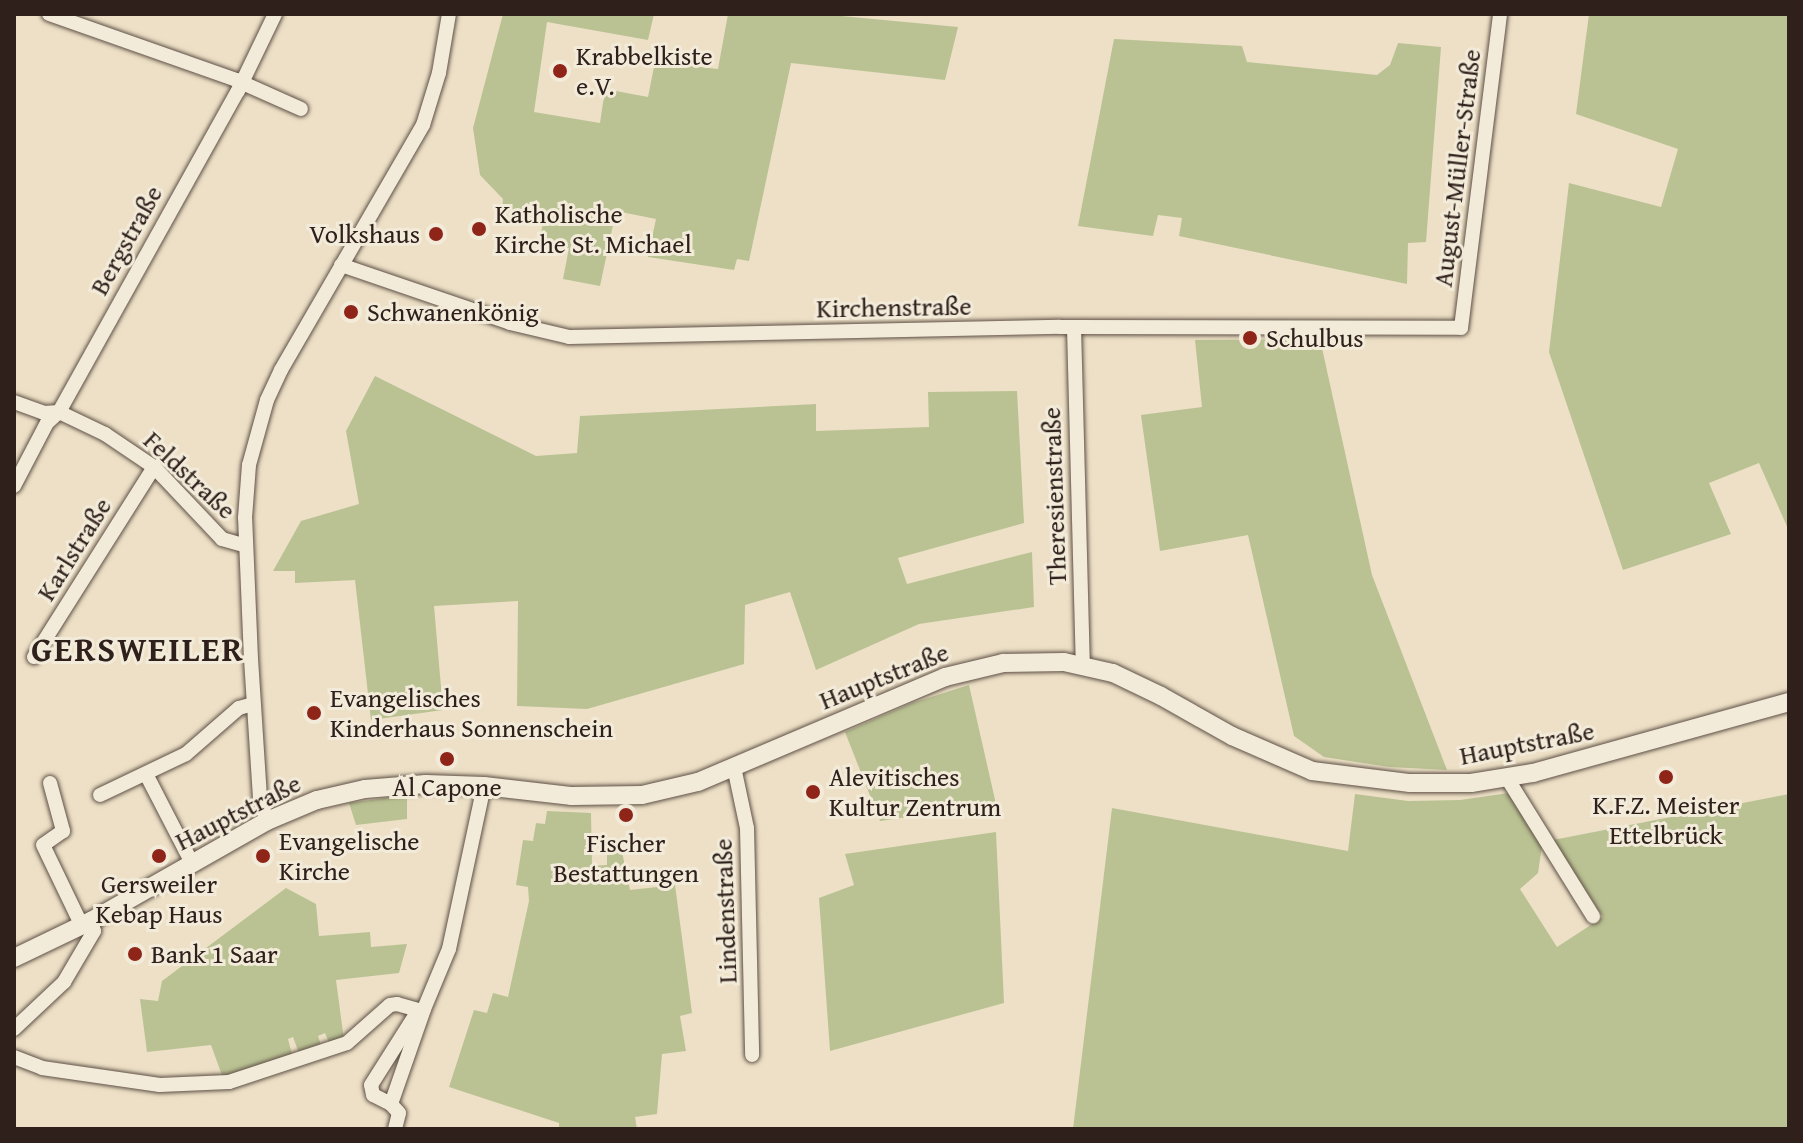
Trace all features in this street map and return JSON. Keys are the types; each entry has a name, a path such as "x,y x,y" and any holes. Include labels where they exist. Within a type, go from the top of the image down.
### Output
{"main road":[{"name":"Hauptstraße","path":"14,958 86,923 299,806 365,789 426,784 484,786 572,796 642,795 698,782 945,677 971,669 1028,660 1083,665 1134,683 1232,736 1312,771 1425,784 1507,778 1562,766 1789,702"}],"street":[{"path":"49,14 242,83 301,109"},
{"name":"Bergstraße","path":"14,486 42,430 59,412 242,83 275,14"},
{"path":"267,821 260,798 253,704 246,546 249,465 267,400 423,125 439,73 449,14"},
{"name":"August-Müller-Straße","path":"1461,328 1500,14"},
{"name":"Kirchenstraße","path":"341,265 510,323 569,337 1074,327 1461,328"},
{"name":"Theresienstraße","path":"1074,327 1083,665"},
{"name":"Feldstraße","path":"14,402 44,413 59,412 105,434 154,467 222,539 246,546"},
{"name":"Karlstraße","path":"34,657 154,467"},
{"path":"100,795 186,754 239,708 253,704"},
{"name":"Lindenstraße","path":"734,767 747,828 752,1055"},
{"path":"146,774 192,863"},
{"path":"1507,778 1593,916"},
{"path":"14,1029 64,982 94,931 86,923 43,845 63,831 50,783"},
{"path":"391,1104 421,1010 449,949 484,786"},
{"path":"14,1057 42,1068 160,1085 229,1082 347,1043 390,1005 421,1010"},
{"path":"397,1128 399,1113 391,1104 373,1095 371,1085 421,1010"}],"green space":[{"path":"503,14 654,14 648,40 547,22 534,112 600,123 605,89 648,97 655,62 718,69 728,14 820,14 958,27 945,80 791,63 749,261 737,259 734,270 648,257 656,219 616,211 600,286 563,279 569,248 539,241 544,220 502,209 503,199 480,175 473,128"},
{"path":"1589,14 1789,14 1789,531 1759,463 1709,483 1731,534 1623,570 1549,352 1569,183 1661,207 1678,149 1576,114"},
{"path":"1114,39 1242,46 1247,62 1377,75 1390,65 1398,43 1441,47 1426,242 1408,243 1407,284 1179,236 1182,218 1158,215 1153,236 1078,226"},
{"path":"1320,339 1372,575 1447,770 1389,767 1324,757 1294,736 1248,535 1160,551 1141,415 1202,407 1195,340"},
{"path":"375,376 536,456 577,453 580,416 816,404 816,431 929,427 928,392 1017,391 1024,523 898,558 907,584 1032,552 1034,607 919,624 816,670 790,592 745,605 744,664 587,709 517,706 518,601 434,606 443,710 371,720 355,580 295,583 295,571 273,571 301,521 359,504 346,431"},
{"path":"969,685 996,804 880,821 845,732 912,703"},
{"path":"1509,793 1542,846 1538,873 1520,889 1557,947 1603,917 1553,840 1789,794 1789,1129 1073,1129 1112,808 1348,851 1355,794 1408,801 1460,800"},
{"path":"407,795 407,819 356,825 349,803"},
{"path":"547,811 591,813 592,866 607,865 607,853 622,852 630,890 675,885 692,1013 680,1016 686,1051 662,1054 657,1114 635,1117 637,1129 559,1129 559,1123 449,1087 474,1010 487,1013 493,993 508,997 529,901 528,887 516,885 523,840 533,841 536,823 545,824"},
{"path":"996,832 1004,1003 830,1051 819,898 854,885 845,854"},
{"path":"286,888 316,904 319,936 370,932 371,947 407,944 399,973 336,980 344,1040 330,1045 325,1033 318,1036 322,1048 300,1056 293,1037 288,1039 293,1058 223,1078 211,1045 147,1052 140,999 158,1001 162,981"}],"place":[{"name":"Krabbelkiste e.V.","path":"560,71"},
{"name":"Katholische Kirche St. Michael","path":"479,229"},
{"name":"Volkshaus","path":"436,234"},
{"name":"Schwanenkönig","path":"351,312"},
{"name":"Schulbus","path":"1250,338"},
{"name":"Evangelisches Kinderhaus Sonnenschein","path":"314,713"},
{"name":"Al Capone","path":"447,759"},
{"name":"K.F.Z. Meister Ettelbrück","path":"1666,777"},
{"name":"Alevitisches Kultur Zentrum","path":"813,792"},
{"name":"Fischer Bestattungen","path":"626,815"},
{"name":"Gersweiler Kebap Haus","path":"159,856"},
{"name":"Evangelische Kirche","path":"263,856"},
{"name":"Bank 1 Saar","path":"135,954"}],"district":[{"name":"GERSWEILER","path":"138,649"}]}
